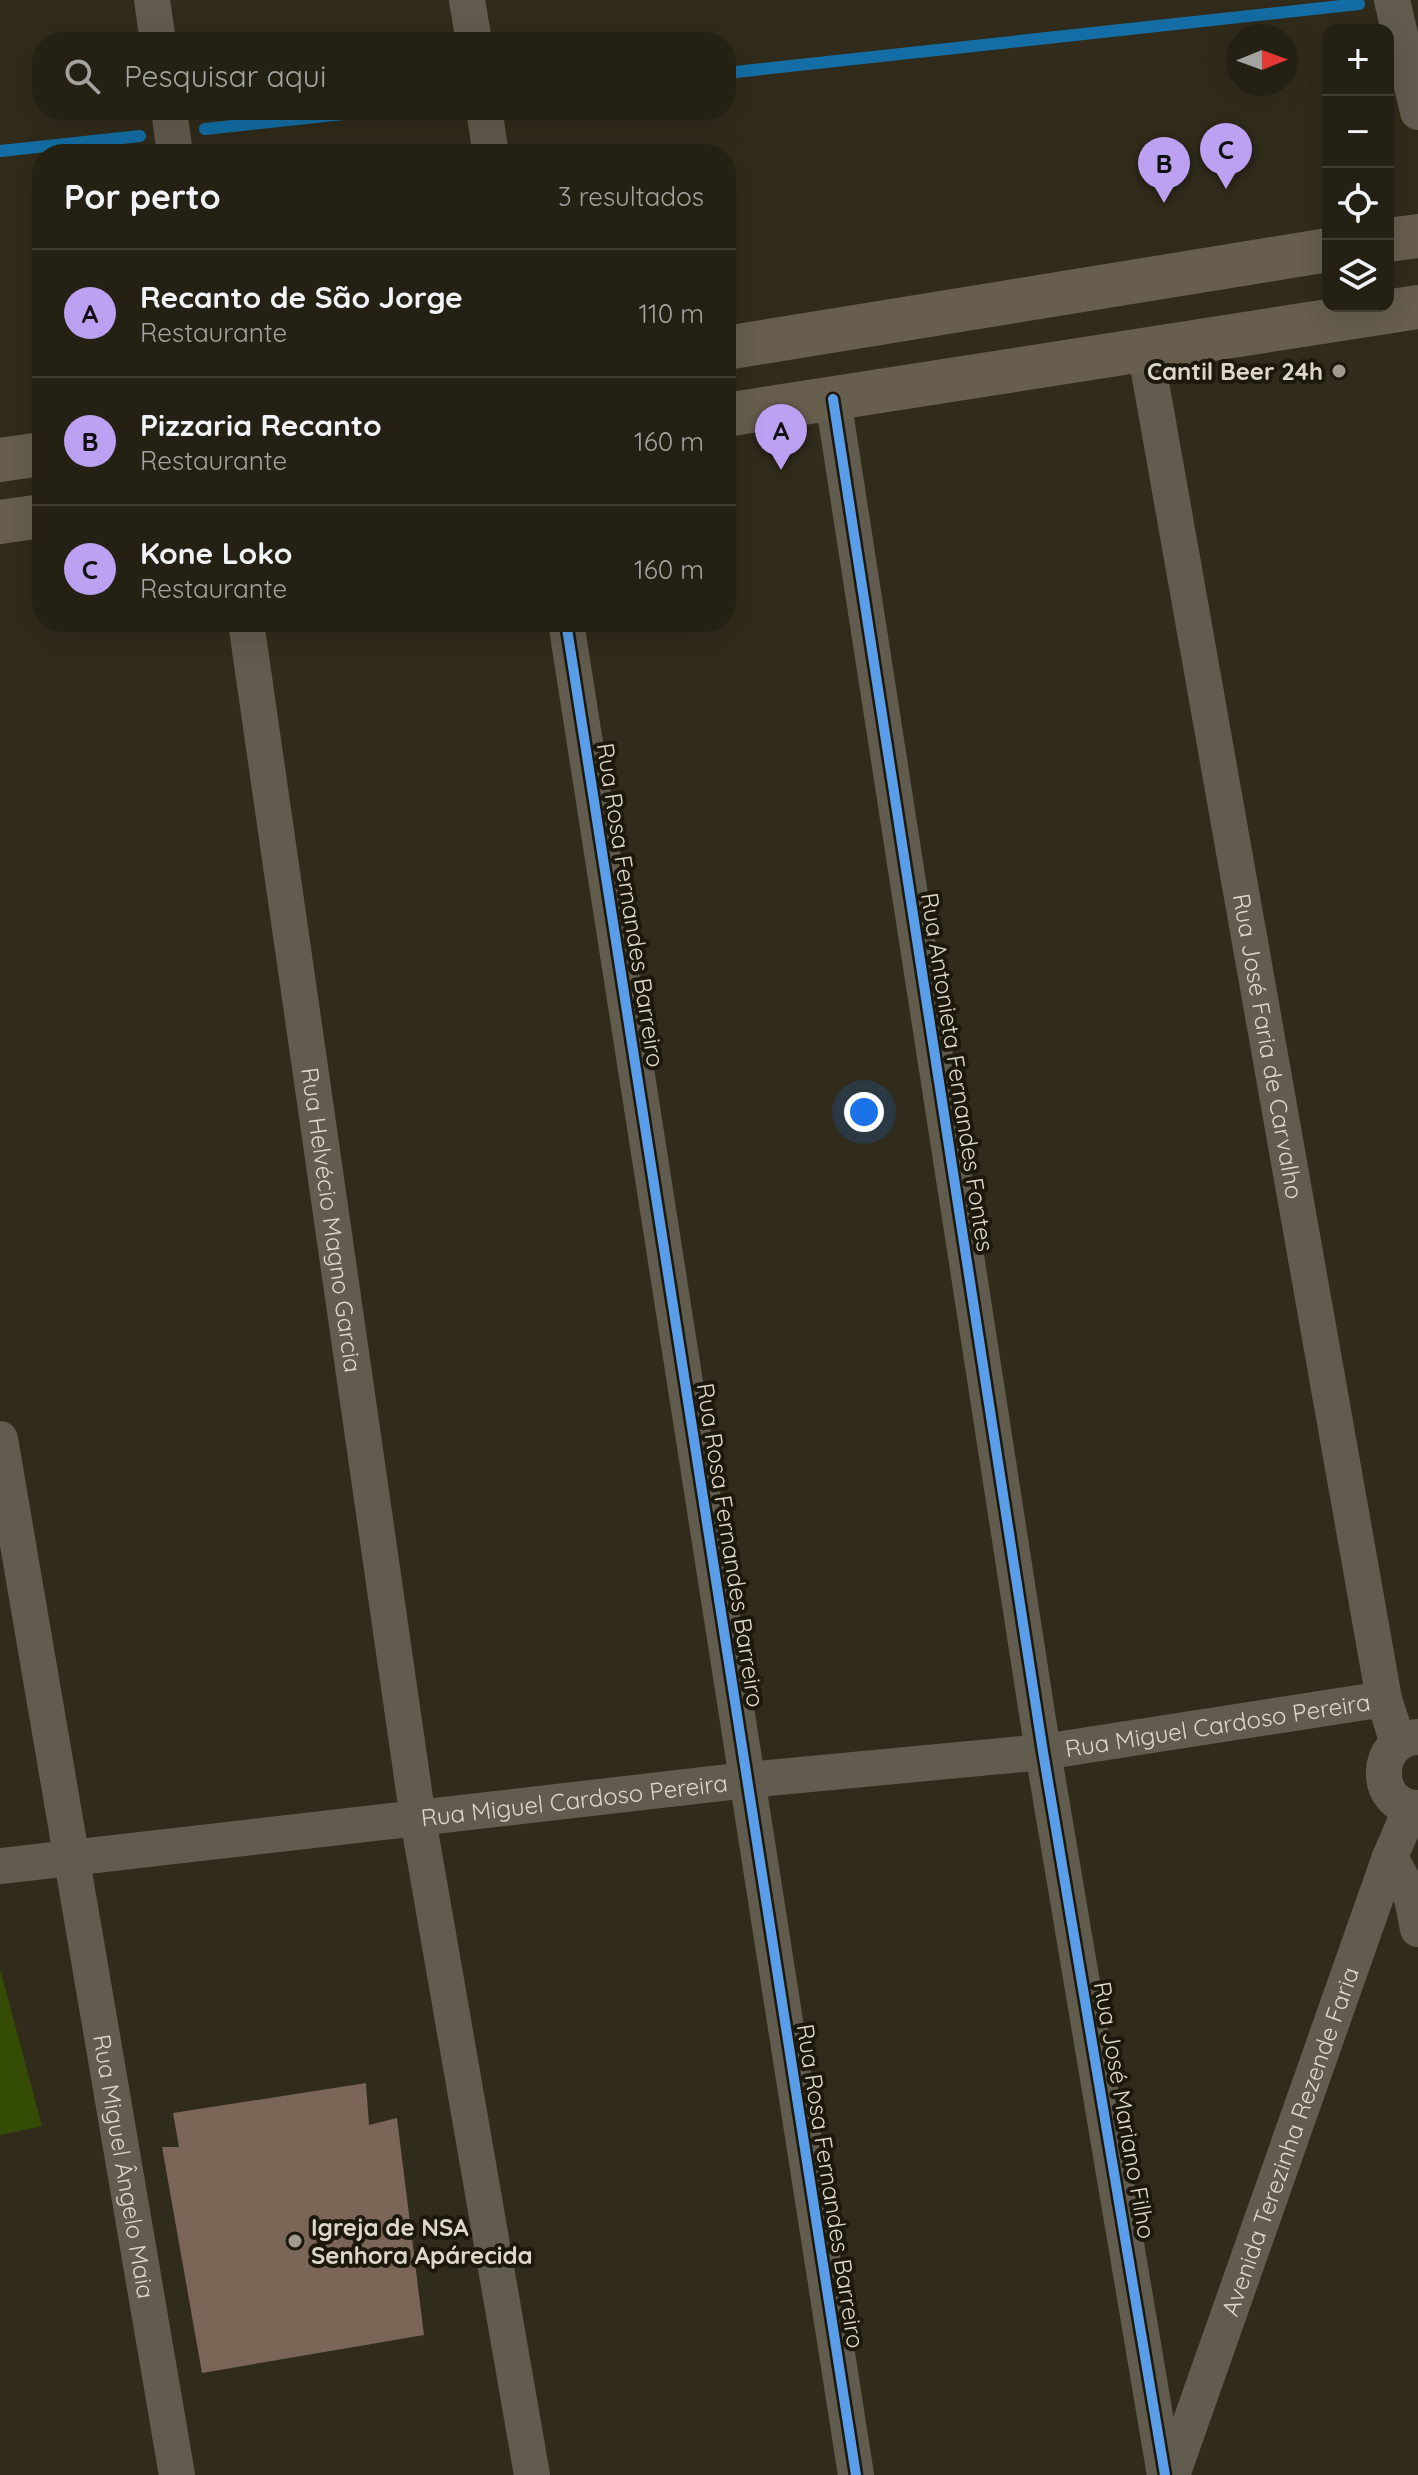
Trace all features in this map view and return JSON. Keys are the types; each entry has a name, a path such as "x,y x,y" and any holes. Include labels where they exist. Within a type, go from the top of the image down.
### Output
{"main road":[{"path":"1394,239 1418,236"},
{"path":"736,346 1322,251"},
{"path":"736,414 1418,307"},
{"path":"0,460 32,455"},
{"path":"0,522 32,517"}],"street":[{"path":"152,0 157,32"},
{"path":"467,0 472,32"},
{"path":"1392,0 1418,112"},
{"path":"170,120 174,144"},
{"path":"486,120 489,144"},
{"name":"Rua José Faria de Carvalho","path":"1145,349 1384,1699 1411,1736"},
{"name":"Rua Antonieta Fernandes Fontes","path":"833,399 1043,1752"},
{"name":"Rua Helvécio Magno Garcia","path":"247,632 418,1819 532,2475"},
{"name":"Rua Rosa Fernandes Barreiro","path":"568,632 856,2475"},
{"name":"Rua Miguel Ângelo Maia","path":"0,1439 177,2475"},
{"name":"Rua Miguel Cardoso Pereira","path":"0,1866 747,1780 1043,1752 1384,1699"},
{"name":"Avenida Terezinha Rezende Faria","path":"1172,2475 1390,1857 1415,1808 1388,1793 1383,1780 1388,1753 1411,1736"},
{"name":"Rua José Mariano Filho","path":"1043,1752 1165,2475"},
{"path":"1390,1857 1412,1898 1418,1929"}],"green space":[{"path":"0,1969 42,2126 0,2135"}],"building":[{"name":"Igreja de NSA Senhora Apárecida","path":"366,2083 369,2125 397,2118 424,2335 202,2373 162,2147 179,2147 173,2113"}],"waterway":[{"path":"736,72 1359,4"},
{"path":"205,129 288,120"},
{"path":"65,144 140,136"},
{"path":"0,151 32,148"}],"cycle path":[{"path":"833,399 1043,1752 1165,2475"},
{"path":"568,632 856,2475"}],"place":[{"name":"Kone Loko","path":"1226,189"},
{"name":"Pizzaria Recanto","path":"1164,203"},
{"name":"Cantil Beer 24h","path":"1339,371"},
{"name":"Recanto de São Jorge","path":"781,470"},
{"name":"Igreja de NSA Senhora Apárecida","path":"295,2241"}]}
